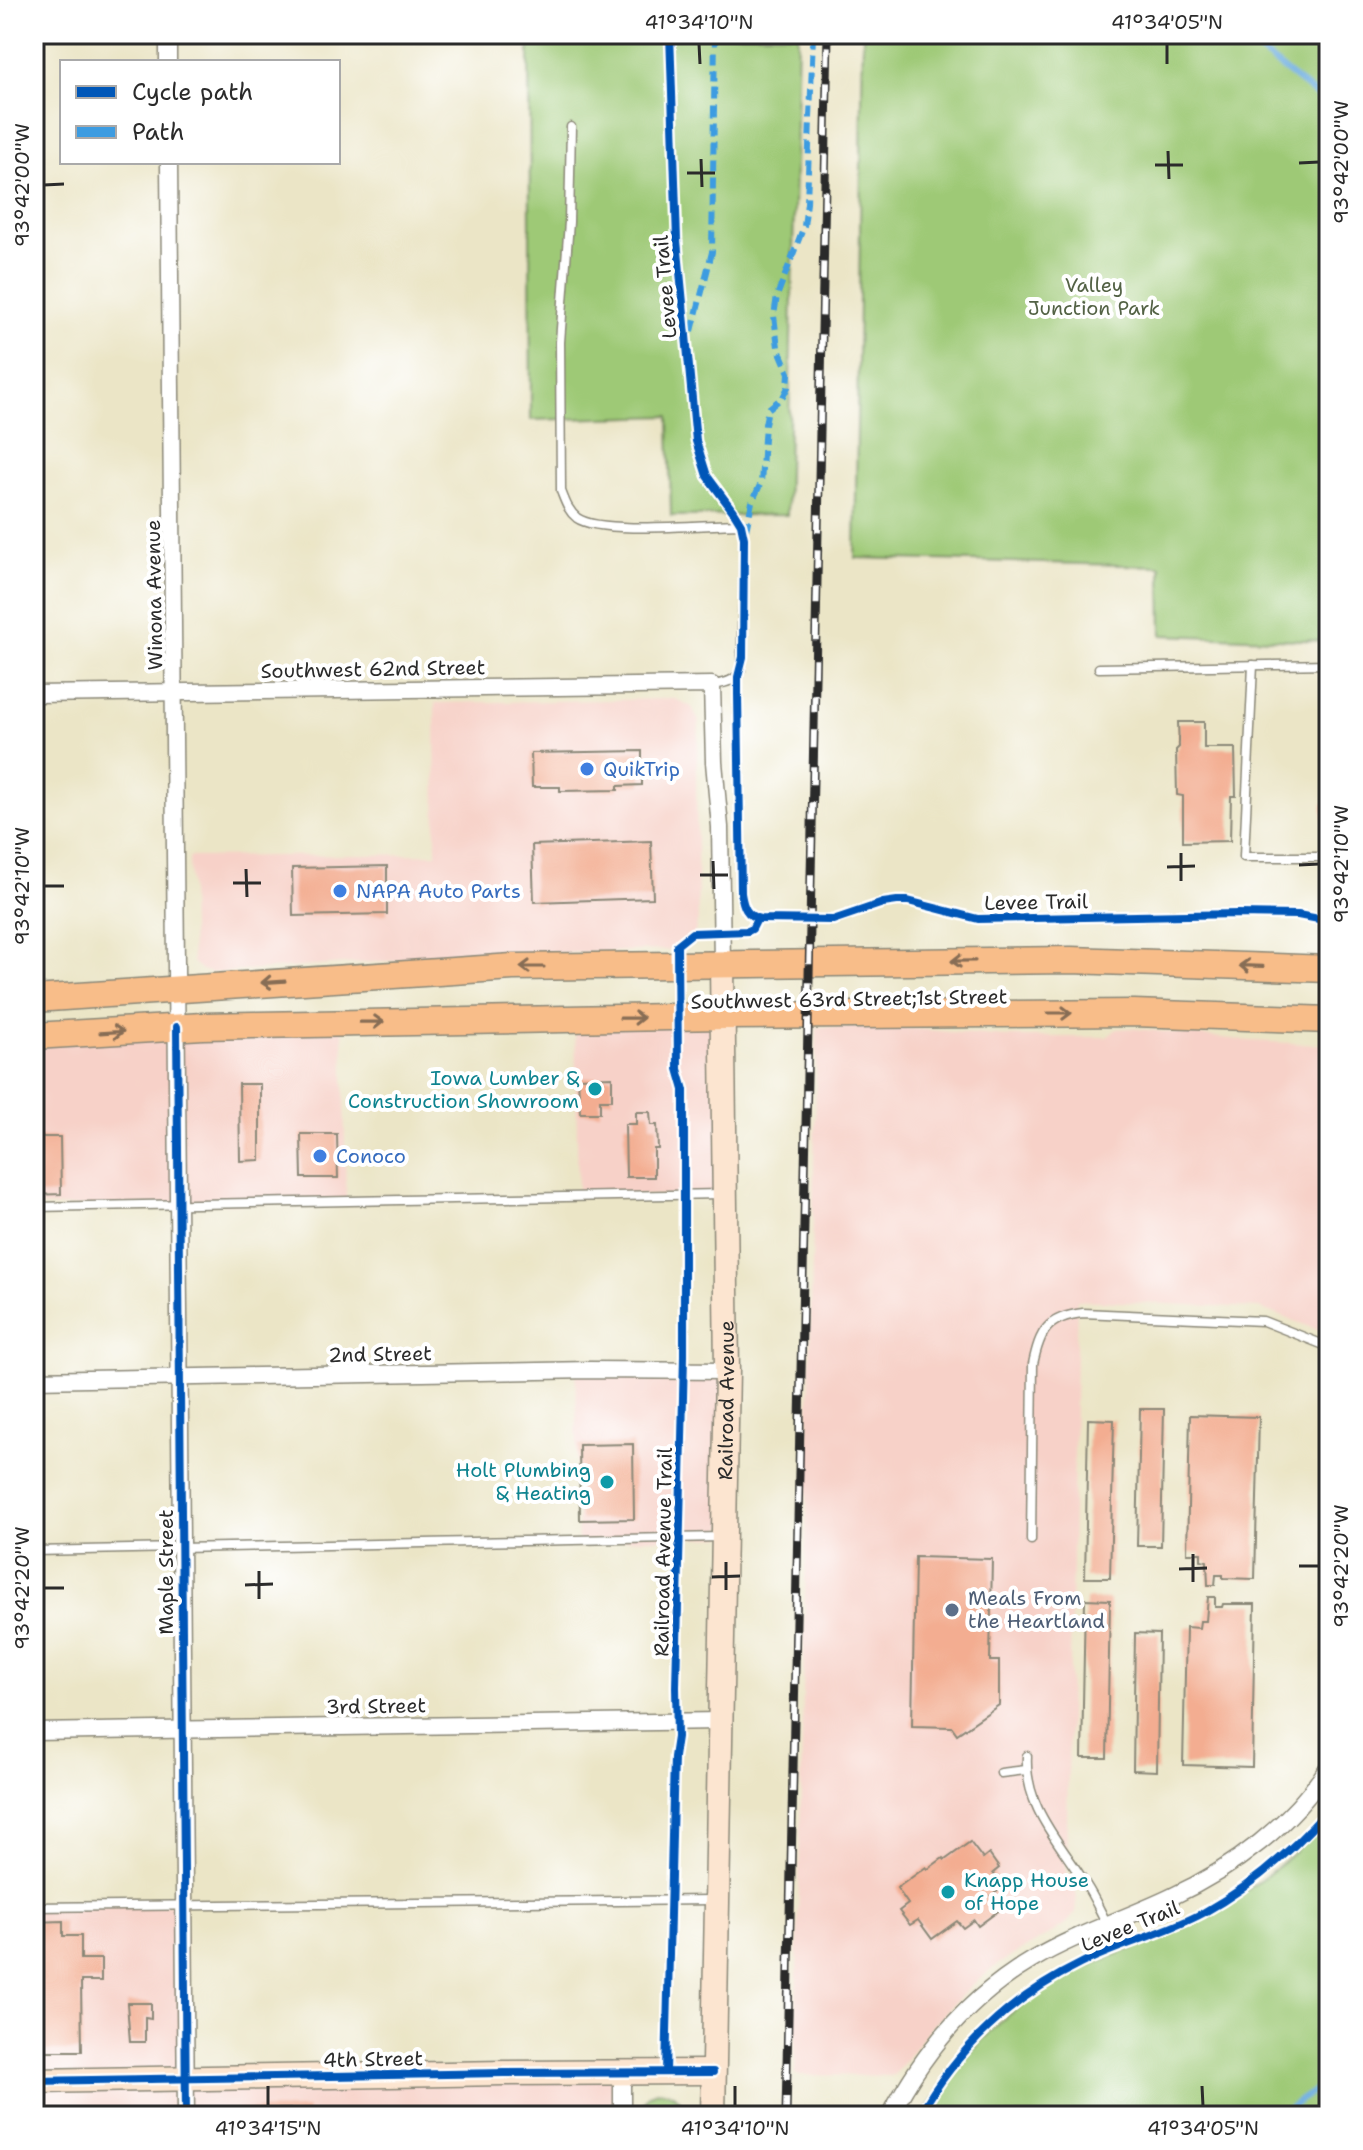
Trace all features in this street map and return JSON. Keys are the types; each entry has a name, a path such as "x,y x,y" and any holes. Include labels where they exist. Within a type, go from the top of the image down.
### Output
{"main road":[{"name":"Southwest 63rd Street;1st Street","path":"34,999 513,967 1071,960 1329,969"},
{"name":"Railroad Avenue","path":"713,2116 727,1371 722,965"},
{"name":"Southwest 63rd Street;1st Street","path":"34,1036 177,1027 723,1016 1134,1013 1329,1020"},
{"name":"4th Street","path":"34,2081 713,2072"}],"street":[{"path":"168,34 168,60"},
{"name":"Winona Avenue","path":"169,164 177,1027"},
{"name":"Southwest 62nd Street","path":"34,694 712,685"},
{"name":"Railroad Avenue","path":"712,685 713,753 720,827 722,965"},
{"name":"Maple Street","path":"177,1027 186,2116"},
{"name":"2nd Street","path":"34,1380 590,1370 727,1371"},
{"name":"3rd Street","path":"34,1732 719,1721"},
{"path":"890,2116 910,2078 930,2050 972,2004 1029,1962 1064,1942 1171,1898 1239,1858 1290,1813 1329,1766"},
{"path":"622,2072 622,2116"}],"lane":[{"path":"571,127 569,222 560,331 561,491 568,508 578,519 593,524 649,527 741,524 744,538 743,662 738,677 712,685"},
{"path":"1099,668 1329,664"},
{"path":"1253,665 1244,857 1329,857"},
{"path":"34,1207 725,1194"},
{"path":"1031,1540 1033,1364 1038,1341 1049,1324 1064,1315 1083,1313 1263,1321 1329,1347"},
{"path":"34,1551 723,1537"},
{"path":"1027,1756 1026,1770 1035,1805 1044,1824 1087,1886 1107,1925"},
{"path":"1001,1773 1026,1770"},
{"path":"34,1907 716,1900"}],"shaded area":[{"path":"675,699 692,707 699,722 696,778 698,920 694,936 682,947 668,950 461,956 212,973 201,970 192,962 189,857 436,854 435,703"},
{"path":"723,1016 725,1194 578,1197 575,1019"},
{"path":"343,1023 346,1202 34,1207 34,1036"},
{"path":"817,1027 895,1027 1006,1037 1107,1037 1117,1029 1129,1028 1250,1041 1329,1045 1329,1334 1259,1308 1077,1300 1066,1876 1077,1896 1075,1913 1067,1924 1000,1963 972,1985 928,2030 894,2076 795,2075"},
{"path":"576,1370 727,1371 723,1537 578,1541"},
{"path":"185,1904 186,2078 622,2072 622,2116 34,2116 34,1907"}],"green space":[{"path":"529,34 798,34 787,515 671,516 669,416 531,420"},
{"name":"Valley Junction Park","path":"863,34 1329,34 1329,641 1162,635 1161,566 855,558"},
{"path":"1329,1817 1329,2116 923,2116 976,2045 1008,2015 1073,1973 1162,1937 1231,1901 1273,1871"},
{"path":"657,2091 677,2097 684,2116 634,2116 649,2094"}],"building":[{"path":"1178,722 1204,722 1204,748 1235,748 1236,796 1231,796 1230,841 1183,842 1183,796 1177,795"},
{"name":"QuikTrip","path":"642,751 642,785 618,786 618,790 560,791 560,787 532,787 531,753"},
{"path":"1323,803 1329,803 1329,843 1324,843"},
{"path":"651,841 653,898 534,902 532,845"},
{"name":"NAPA Auto Parts","path":"387,866 387,914 293,916 292,868"},
{"name":"Iowa Lumber & Construction Showroom","path":"612,1077 612,1100 600,1100 600,1113 580,1113 578,1078"},
{"path":"239,1084 260,1084 260,1160 240,1161"},
{"path":"636,1112 650,1112 651,1125 657,1125 654,1177 626,1177 625,1124 636,1124"},
{"name":"Conoco","path":"301,1134 337,1134 338,1178 302,1178"},
{"path":"34,1137 60,1137 61,1194 34,1195"},
{"path":"1140,1409 1164,1409 1161,1546 1137,1546"},
{"path":"1190,1415 1259,1417 1255,1579 1216,1575 1215,1585 1208,1585 1207,1561 1201,1560 1201,1553 1187,1553"},
{"path":"1088,1419 1114,1420 1110,1578 1085,1578"},
{"name":"Holt Plumbing & Heating","path":"633,1444 634,1519 580,1520 579,1445"},
{"name":"Meals From the Heartland","path":"915,1557 992,1559 990,1661 999,1661 999,1705 957,1734 952,1727 912,1726"},
{"path":"1208,1597 1215,1597 1215,1607 1255,1604 1252,1767 1183,1765 1186,1627 1199,1628 1200,1621 1206,1621"},
{"path":"1085,1599 1110,1600 1107,1758 1082,1758"},
{"path":"1135,1633 1159,1634 1157,1771 1133,1770"},
{"name":"Knapp House of Hope","path":"970,1842 983,1859 989,1854 999,1868 993,1873 1003,1887 991,1896 1001,1909 978,1926 974,1920 963,1928 957,1921 932,1939 918,1920 910,1925 899,1911 908,1904 897,1888"},
{"path":"63,1921 63,1936 81,1936 81,1959 101,1959 101,1981 81,1981 82,2051 34,2051 34,1922"},
{"path":"127,2003 151,2003 151,2018 145,2017 145,2042 130,2042"},
{"path":"307,2109 307,2116 218,2116 218,2110"},
{"path":"581,2109 581,2116 534,2116 534,2110"}],"waterway":[{"path":"1238,34 1329,105"},
{"path":"1277,2116 1329,2081"}],"railway":[{"path":"786,2116 828,34"}],"marked path":[{"path":"692,331 712,252 715,34"},
{"path":"746,531 752,502 761,483 768,409 783,397 788,387 789,373 778,347 774,316 777,296 804,226 813,34"}],"cycle path":[{"name":"Levee Trail","path":"670,34 677,240 696,441 707,476 741,524 744,538 743,657 738,694 741,893 746,910 760,919 833,920 883,903 908,901 978,919 1238,914 1298,915 1329,921"},
{"name":"Railroad Avenue Trail","path":"666,2072 677,1737 684,1356 684,1090 678,1069 677,945 692,933 748,931 757,919"},
{"path":"177,1027 186,2116"},
{"name":"Levee Trail","path":"919,2116 968,2048 1031,1992 1095,1957 1173,1927 1221,1902 1271,1866 1329,1809"},
{"path":"34,2081 713,2072"}],"place":[{"name":"QuikTrip","path":"587,769"},
{"name":"NAPA Auto Parts","path":"340,891"},
{"name":"Iowa Lumber & Construction Showroom","path":"595,1089"},
{"name":"Conoco","path":"320,1156"},
{"name":"Holt Plumbing & Heating","path":"607,1482"},
{"name":"Meals From the Heartland","path":"952,1610"},
{"name":"Knapp House of Hope","path":"948,1892"}]}
